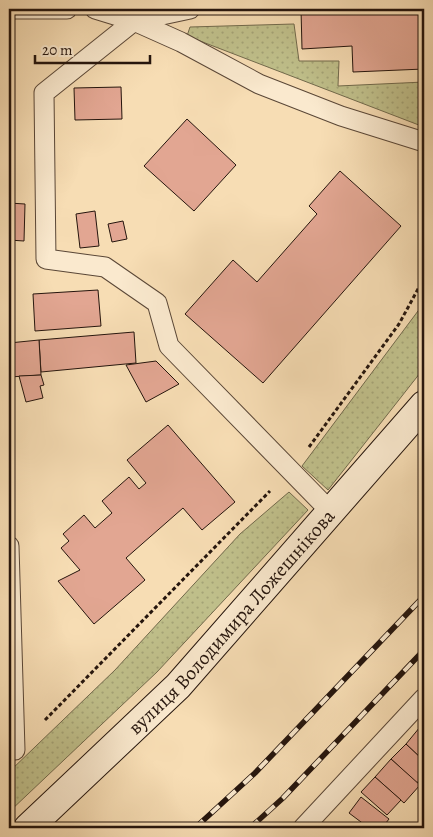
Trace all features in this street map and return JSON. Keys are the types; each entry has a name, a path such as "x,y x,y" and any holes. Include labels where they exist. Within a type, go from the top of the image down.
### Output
{"street":[{"name":"вулиця Володимира Ложешнікова","path":"28,828 178,686 424,406"}],"lane":[{"path":"9,9 67,9"},
{"path":"95,9 134,21 181,42 259,84 341,116 424,142"},
{"path":"190,9 134,21 44,93 46,260 105,267 157,304 169,346 331,512"},
{"path":"9,546 15,750"},
{"path":"303,828 424,698"}],"path":[{"path":"15,750 291,470 399,324 424,278"}],"green space":[{"path":"294,24 299,61 339,61 338,86 424,82 424,127 187,36 190,27"},
{"path":"424,303 424,368 328,490 302,466"},
{"path":"289,492 308,510 157,672 9,812 9,772 115,670 240,534"}],"building":[{"path":"301,9 424,9 424,69 353,72 352,46 302,49"},
{"path":"121,87 122,119 75,120 74,88"},
{"path":"187,119 236,165 194,211 144,166"},
{"path":"340,171 401,226 263,383 185,314 233,260 257,282 317,214 309,206"},
{"path":"9,203 25,204 24,241 9,240"},
{"path":"95,211 99,246 80,248 76,214"},
{"path":"123,221 127,239 112,242 108,224"},
{"path":"98,290 101,326 35,331 33,294"},
{"path":"134,332 136,363 41,372 39,340"},
{"path":"39,340 41,375 9,377 9,343"},
{"path":"156,361 179,384 146,402 126,365"},
{"path":"41,375 44,385 40,386 43,398 26,402 19,376"},
{"path":"168,425 235,502 202,530 183,508 126,558 145,580 94,624 58,581 80,570 61,548 69,541 63,534 84,515 95,528 112,513 102,501 129,477 139,489 146,483 127,460"},
{"path":"420,727 424,731 424,761 406,744"},
{"path":"406,744 424,761 424,774 417,783 391,759"},
{"path":"391,759 420,785 404,803 375,777"},
{"path":"375,777 401,800 387,815 361,792"},
{"path":"361,797 389,819 382,828 369,828 349,813"}],"railway":[{"path":"195,828 255,773 424,596"},
{"path":"250,828 283,798 424,650"}]}
